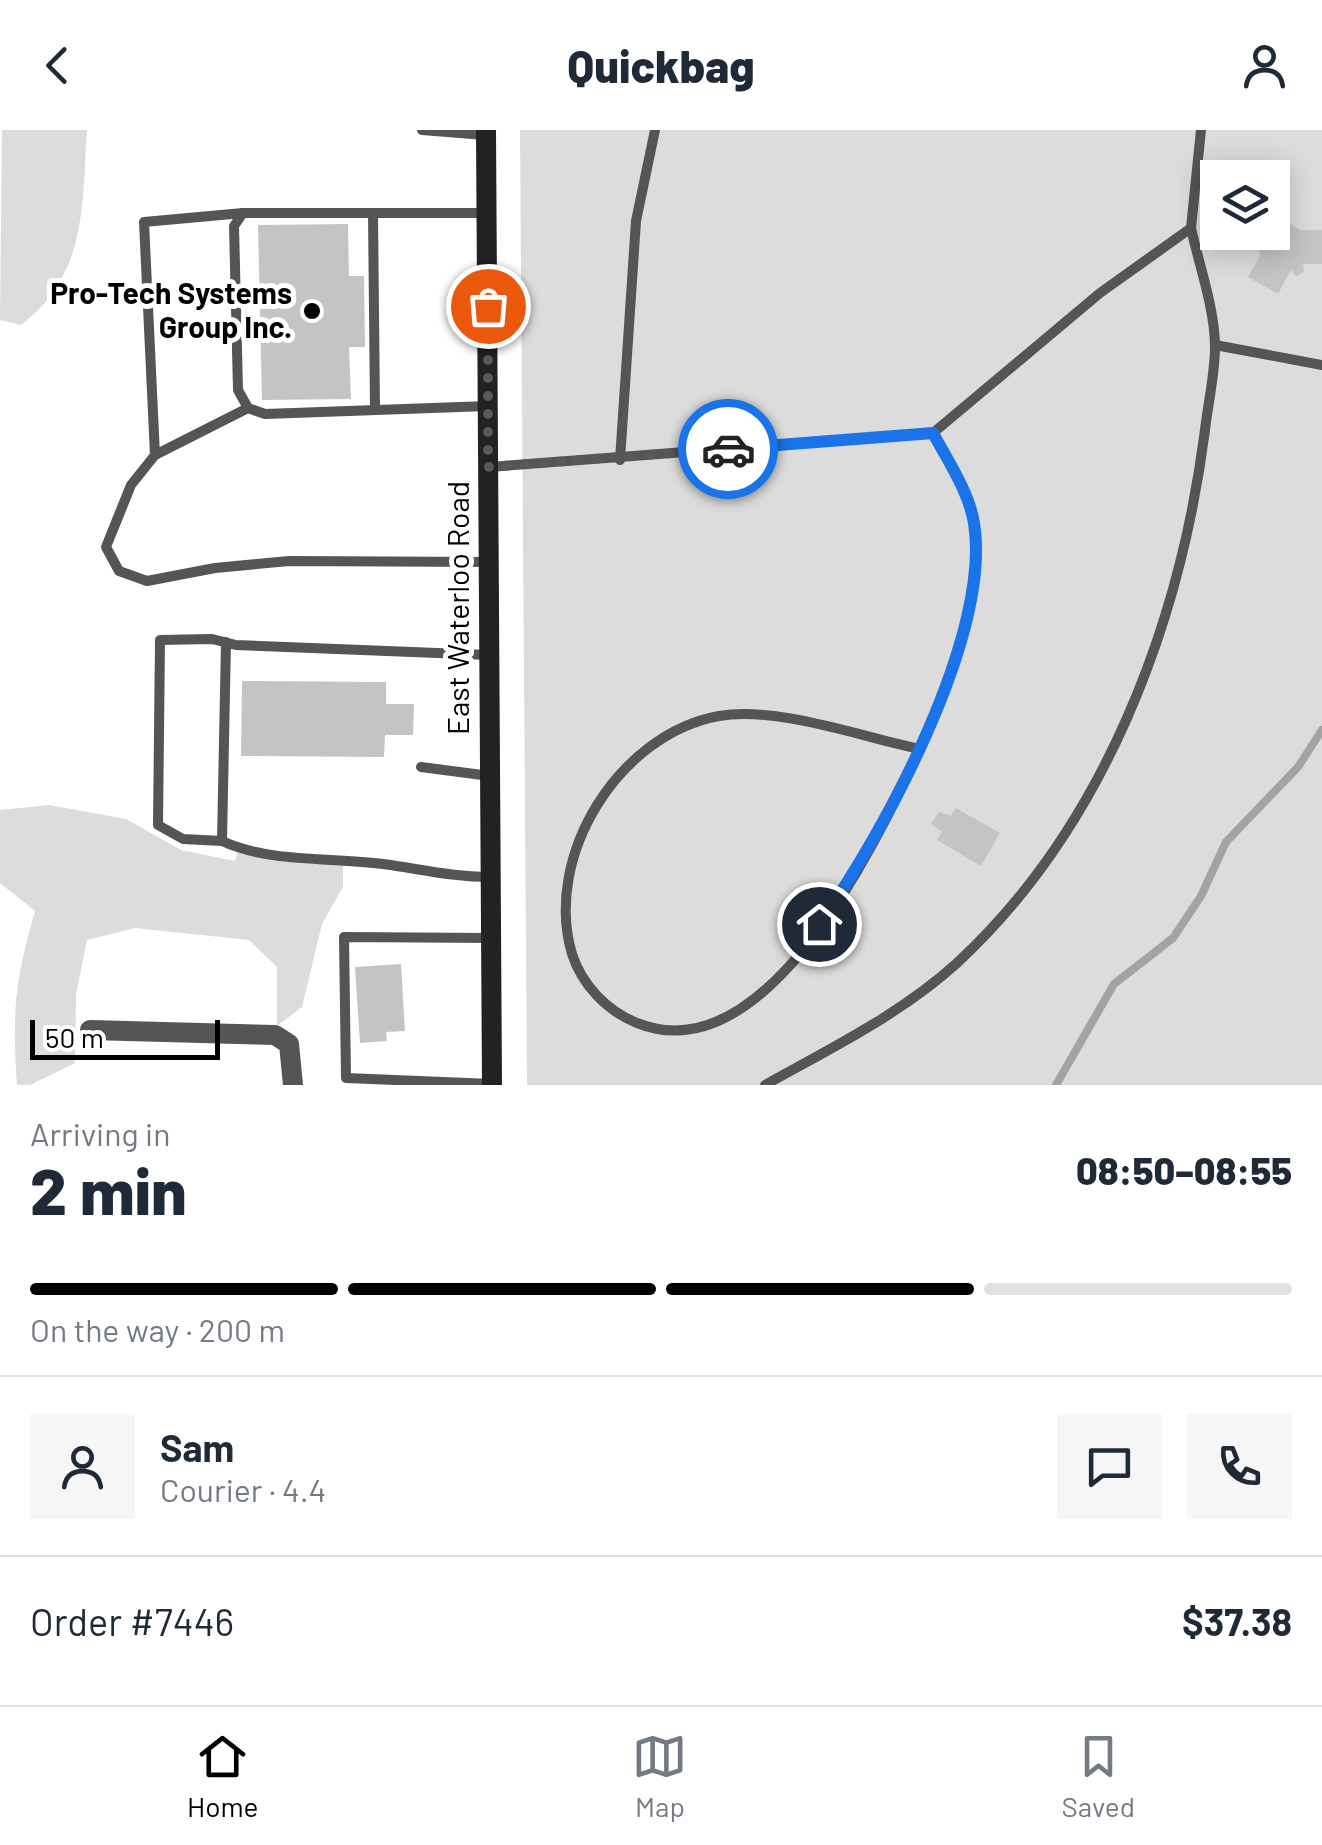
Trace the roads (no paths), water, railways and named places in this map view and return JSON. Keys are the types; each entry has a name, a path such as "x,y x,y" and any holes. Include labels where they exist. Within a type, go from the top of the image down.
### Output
{"main road":[{"name":"East Waterloo Road","path":"486,132 492,1084"}],"street":[{"path":"90,1030 275,1035 289,1044 293,1085"}],"lane":[{"path":"422,130 486,132"},
{"path":"620,460 619,416 636,221 656,130"},
{"path":"765,1085 902,1006 953,966 1014,903 1070,825 1130,711 1173,592 1194,506 1215,344 1191,228 1202,130"},
{"path":"155,455 144,222 243,212 487,212"},
{"path":"243,212 234,226 238,390 248,408 265,414 488,406"},
{"path":"372,212 375,410"},
{"path":"488,467 620,460 803,441 933,433 1086,305 1191,228"},
{"path":"1215,344 1322,365"},
{"path":"248,408 155,455 131,485 106,547 119,571 146,582 215,568 290,561 488,562"},
{"path":"920,750 748,714 715,717 661,740 616,779 598,802 578,844 570,880 568,934 588,985 623,1017 658,1030 710,1026 744,1008 798,952 860,866 920,750 957,648 976,555 969,503 933,433"},
{"path":"490,655 160,640 158,825 183,839 222,840 255,852 384,864 448,877 490,877"},
{"path":"222,840 226,642"},
{"path":"421,767 490,776"},
{"path":"491,938 344,937 346,1078 492,1084"}],"waterway":[{"path":"1056,1085 1114,984 1173,938 1201,896 1226,842 1298,767 1322,730"}],"place":[{"name":"Pro-Tech Systems Group Inc.","path":"312,311"}]}
